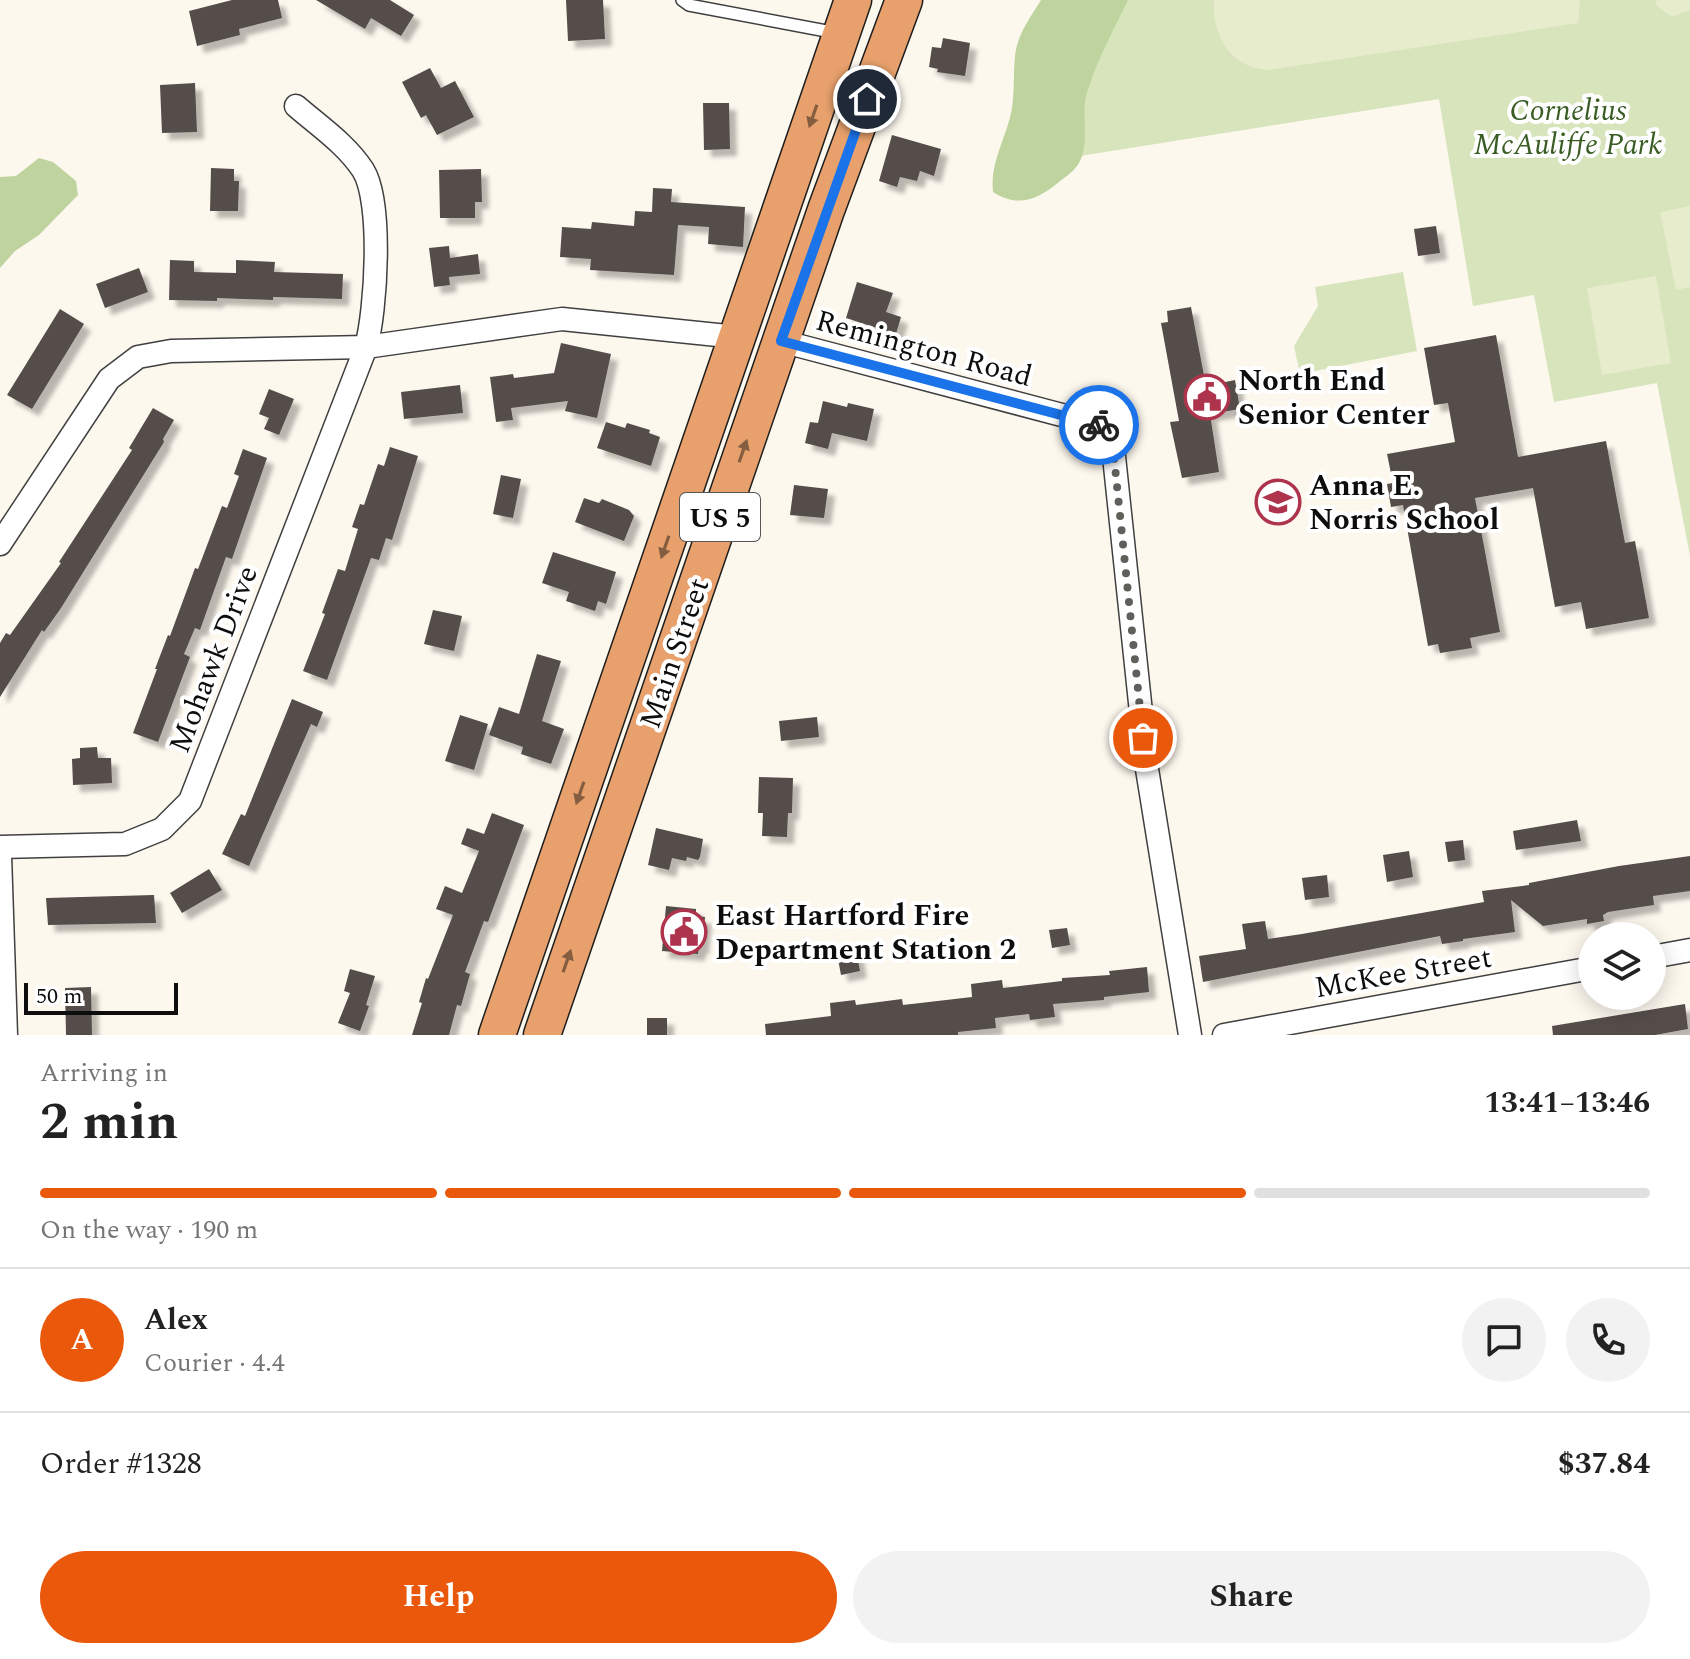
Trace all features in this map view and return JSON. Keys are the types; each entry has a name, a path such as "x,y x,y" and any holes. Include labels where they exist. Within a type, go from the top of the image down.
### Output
{"highway":[{"name":"Main Street","path":"542,1035 838,177 904,0"},
{"name":"Main Street","path":"497,1035 848,17"},
{"path":"540,911 580,924"}],"street":[{"name":"Mohawk Drive","path":"0,847 125,844 162,829 190,801 366,347 372,322 375,275 373,208 364,172 338,142 296,106"},
{"path":"0,544 109,379 138,357 171,351 366,347 562,319 737,337"},
{"name":"Remington Road","path":"781,341 1111,428 1147,769 1190,1035"},
{"path":"0,855 6,1035"},
{"path":"1666,954 1690,950"},
{"name":"McKee Street","path":"1224,1035 1578,971"}],"lane":[{"path":"682,0 689,5 848,17"}],"green space":[{"path":"1041,0 1128,0 1088,89 1084,148 1078,164 1070,174 1043,193 1027,200 1011,200 993,192 994,171 1011,113 1016,48"},
{"name":"Cornelius McAuliffe Park","path":"1092,0 1690,0 1690,556 1657,383 1554,402 1534,295 1473,306 1439,99 1017,166"},
{"path":"1214,0 1580,0 1578,23 1268,70 1243,63 1226,48 1216,26"},
{"path":"1655,0 1690,0 1690,10 1672,17 1657,6"},
{"path":"39,158 53,162 76,181 78,195 39,235 15,251 0,268 0,177 16,176"},
{"path":"1690,206 1690,287 1676,290 1660,212"},
{"path":"1403,272 1417,351 1300,374 1294,346 1318,306 1315,287"},
{"path":"1656,276 1671,363 1602,375 1587,288"}],"building":[{"path":"232,0 278,0 282,18 239,29 240,35 197,46 189,11"},
{"path":"316,0 390,0 414,15 401,36 371,18 365,29"},
{"path":"566,0 603,0 605,39 568,41"},
{"path":"943,38 970,43 965,76 937,72 938,69 929,67 932,47 941,48"},
{"path":"430,68 441,88 455,81 474,117 437,135 426,115 421,118 402,82"},
{"path":"195,83 197,132 162,133 160,85"},
{"path":"703,103 729,103 730,149 704,150"},
{"path":"892,135 941,149 934,176 920,171 917,181 900,177 897,187 879,181"},
{"path":"211,168 234,169 234,181 239,181 238,211 210,211"},
{"path":"481,169 482,202 475,202 475,218 440,218 439,170"},
{"path":"653,188 672,189 671,202 745,207 743,247 708,244 709,227 678,225 674,275 590,270 591,259 560,257 562,227 591,229 592,222 634,226 635,211 652,212"},
{"path":"1436,226 1440,253 1418,256 1414,229"},
{"path":"449,246 450,258 478,254 480,274 449,277 450,285 434,287 429,248"},
{"path":"170,260 194,261 194,272 236,273 236,260 275,262 274,272 343,274 342,299 169,300"},
{"path":"139,268 148,292 105,308 96,284"},
{"path":"857,282 893,293 886,312 901,317 896,334 846,318"},
{"name":"North End Senior Center","path":"1191,307 1206,386 1235,380 1240,409 1210,414 1219,472 1182,478 1170,422 1179,421 1161,323 1168,322 1167,311"},
{"path":"60,309 84,324 32,409 7,395"},
{"path":"1496,335 1518,457 1606,441 1625,543 1635,541 1649,618 1586,629 1581,602 1555,607 1533,488 1475,498 1500,632 1470,638 1472,648 1440,653 1438,644 1428,646 1403,505 1391,507 1387,484 1393,483 1387,454 1455,442 1448,403 1434,405 1424,348"},
{"path":"561,343 611,354 597,418 565,411 568,401 511,408 513,420 496,422 490,377 513,374 514,378 554,373"},
{"path":"460,385 463,413 404,419 401,392"},
{"path":"269,389 294,399 279,435 264,429 269,418 259,414"},
{"path":"823,401 874,409 867,441 832,433 828,449 805,443 810,422 818,423"},
{"path":"153,408 174,420 164,442 61,608 44,632 42,630 0,697 0,643 6,633 10,635 61,563 132,450 129,448"},
{"path":"606,422 625,428 627,423 650,430 649,433 660,437 651,466 597,448"},
{"path":"390,447 418,456 392,540 386,538 379,560 371,558 327,680 303,671 338,569 345,571 358,529 352,527 360,504 364,505 378,464 384,466"},
{"path":"243,449 267,458 232,559 226,557 200,630 195,628 184,654 190,657 158,742 133,733 195,568 198,569 222,506 227,508 239,476 234,474"},
{"path":"501,475 521,479 513,518 493,514"},
{"path":"794,485 828,489 824,518 790,515"},
{"path":"584,498 599,503 602,499 629,510 634,516 624,541 575,522"},
{"path":"553,552 616,572 606,604 598,601 595,611 566,601 569,592 542,583"},
{"path":"433,610 462,616 454,651 424,644"},
{"path":"537,654 561,661 542,721 564,729 551,764 521,754 523,747 489,735 499,707 519,714"},
{"path":"292,699 323,712 317,727 311,724 249,866 222,854 241,814 245,816"},
{"path":"460,715 488,724 474,770 445,761"},
{"path":"817,717 819,737 781,741 779,721"},
{"path":"97,747 98,758 111,758 112,783 73,785 72,759 80,758 80,748"},
{"path":"759,777 793,778 792,813 788,813 787,837 762,836 763,813 758,813"},
{"path":"492,813 524,825 488,922 484,921 465,972 470,974 461,1006 457,1005 449,1035 412,1035 426,978 453,915 436,909 445,886 462,893 479,851 461,844 467,828 484,834"},
{"path":"1577,820 1581,841 1516,850 1513,831"},
{"path":"656,828 703,839 698,860 672,858 669,870 648,865"},
{"path":"1463,840 1465,860 1448,862 1445,842"},
{"path":"1409,851 1413,877 1387,882 1383,855"},
{"path":"1690,856 1690,891 1653,896 1654,905 1608,912 1603,915 1604,921 1587,922 1587,919 1543,926 1511,900 1515,932 1442,944 1440,936 1203,982 1199,956 1246,949 1242,924 1265,921 1268,939 1302,934 1484,902 1482,891 1529,885 1619,866"},
{"path":"209,869 222,890 182,913 170,893"},
{"path":"1327,875 1329,897 1305,900 1302,878"},
{"path":"154,895 156,923 48,925 46,898"},
{"name":"East Hartford Fire Department Station 2","path":"666,906 696,909 696,916 705,917 702,947 699,947 698,954 662,951"},
{"path":"1067,928 1070,945 1052,948 1049,930"},
{"path":"856,950 860,971 841,975 837,954"},
{"path":"1147,967 1149,992 1053,1004 1055,1017 1030,1020 1029,1014 995,1018 996,1028 958,1032 958,1035 766,1035 765,1024 831,1016 830,1003 855,1000 856,1005 902,999 903,1005 972,997 971,984 1002,980 1003,988 1062,981 1062,978 1110,975 1109,971"},
{"path":"350,969 375,976 360,1031 338,1023 350,993 344,991"},
{"path":"91,987 92,1035 66,1035 65,988"},
{"path":"1685,1004 1688,1029 1655,1035 1553,1035 1552,1026 1649,1010 1666,1010 1666,1007"},
{"path":"647,1018 667,1018 667,1035 647,1035"}],"way so far":[{"path":"1099,425 1111,428 1143,738"}],"place":[{"name":"North End Senior Center","path":"1207,397"},
{"name":"Anna E. Norris School","path":"1278,502"},
{"name":"East Hartford Fire Department Station 2","path":"684,932"}],"route":[{"path":"867,99 781,341 1099,425"}]}
